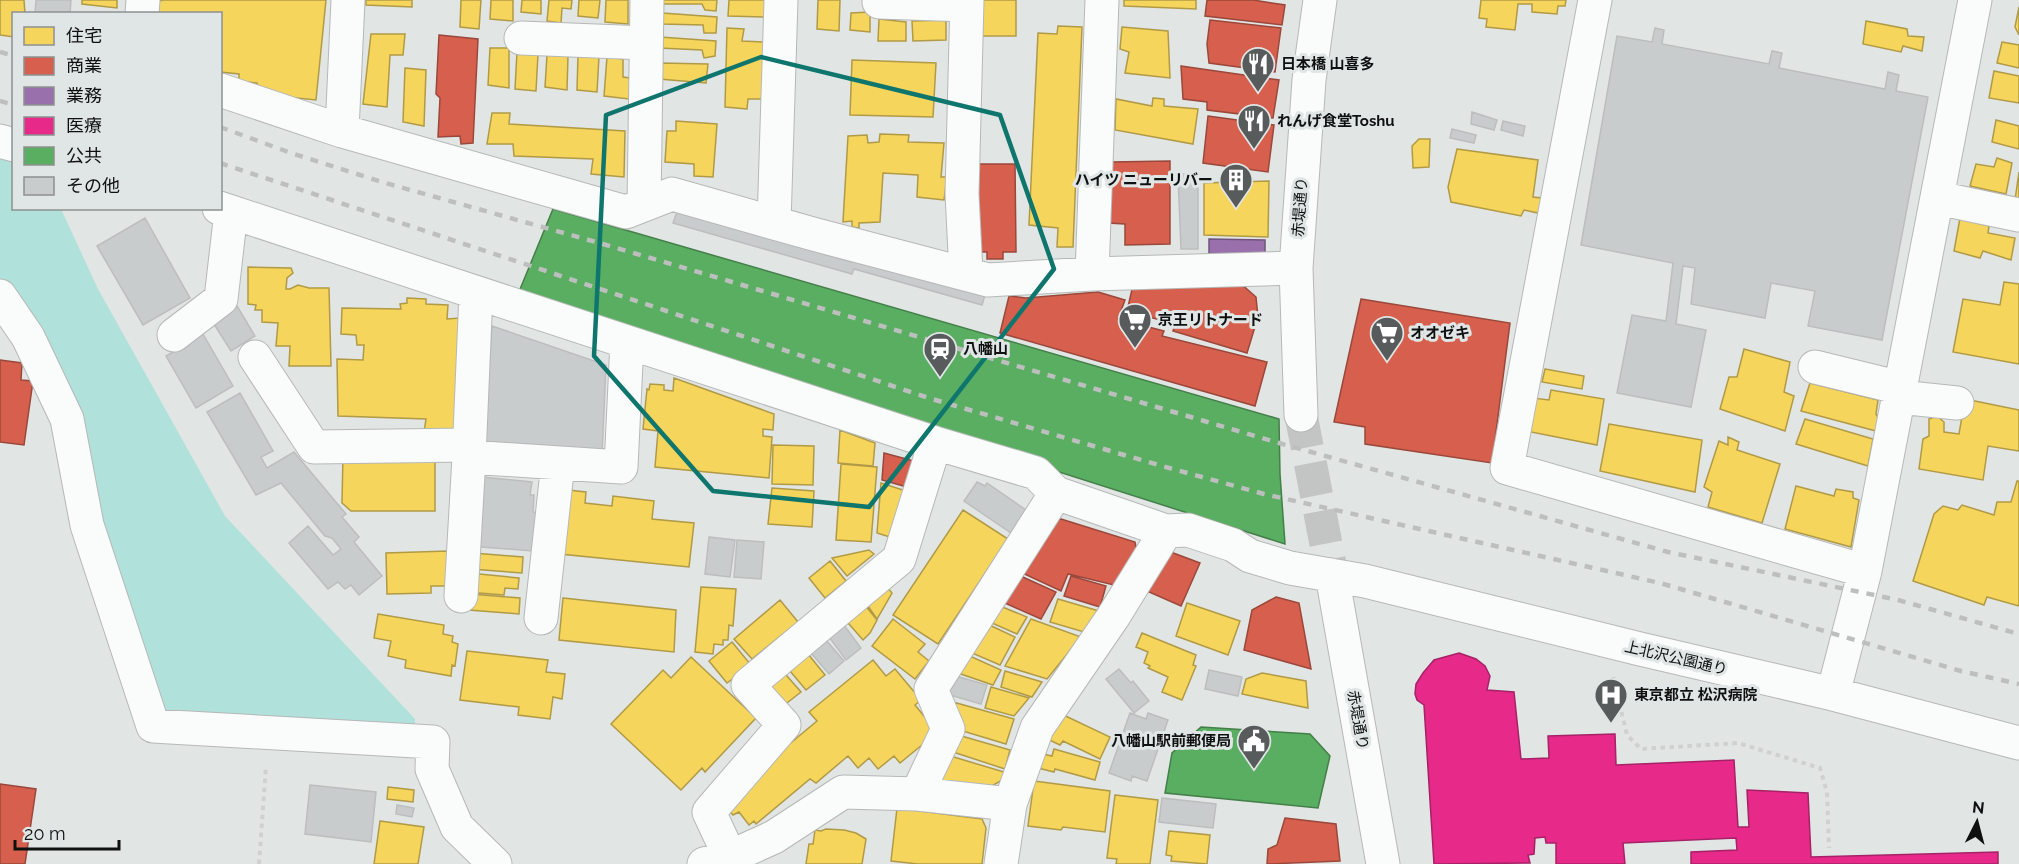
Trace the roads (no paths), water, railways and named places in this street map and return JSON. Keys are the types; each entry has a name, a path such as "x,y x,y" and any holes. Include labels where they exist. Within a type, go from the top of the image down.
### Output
{"street":[{"path":"342,131 348,0"},
{"path":"644,205 647,0"},
{"path":"774,223 781,0"},
{"path":"1092,274 1102,0"},
{"name":"赤堤通り","path":"1301,415 1296,268 1309,80 1320,0"},
{"path":"1595,0 1507,468 1865,571"},
{"path":"1833,694 1865,571 1976,0"},
{"path":"879,2 967,2 962,194 966,273"},
{"path":"521,38 646,43"},
{"path":"222,91 342,131 627,212 672,194 988,280 1092,274 1296,268"},
{"path":"1938,198 2019,215"},
{"path":"174,335 221,299 225,210 935,443 1036,473 1056,493 932,689 948,729 917,794"},
{"path":"461,596 476,293"},
{"path":"0,296 28,337 67,419 87,525 153,726 433,742 432,769 458,826 495,864"},
{"path":"255,357 314,447 469,451 558,463 621,467 627,342"},
{"path":"1815,367 1900,393 1957,403"},
{"path":"935,443 899,559 748,685 784,725 709,812 717,860 772,851 843,792 917,794 1010,804"},
{"path":"541,618 558,463"},
{"name":"上北沢公園通り","path":"1056,493 1166,531 1188,530 1233,545 1250,556 1290,568 1332,575 1833,694 2019,743"},
{"path":"1001,864 1010,804 1036,728 1113,617 1166,531"},
{"name":"赤堤通り","path":"1332,575 1383,864"}],"tunnel":[{"path":"1301,415 1332,575"}],"railway":[{"path":"0,52 12,55"},
{"path":"0,101 12,104"},
{"path":"222,128 382,182 603,244 1279,443 1668,552 1898,600 2019,634"},
{"path":"222,164 932,399 1162,466 1264,494 1660,583 1961,671 2019,684"}],"place":[{"name":"日本橋 山喜多","path":"1258,93"},
{"name":"れんげ食堂Toshu","path":"1254,150"},
{"name":"ハイツ ニューリバー","path":"1236,209"},
{"name":"京王リトナード","path":"1135,349"},
{"name":"オオゼキ","path":"1387,362"},
{"name":"八幡山","path":"940,378"},
{"name":"東京都立 松沢病院","path":"1611,724"},
{"name":"八幡山駅前郵便局","path":"1254,770"}]}
